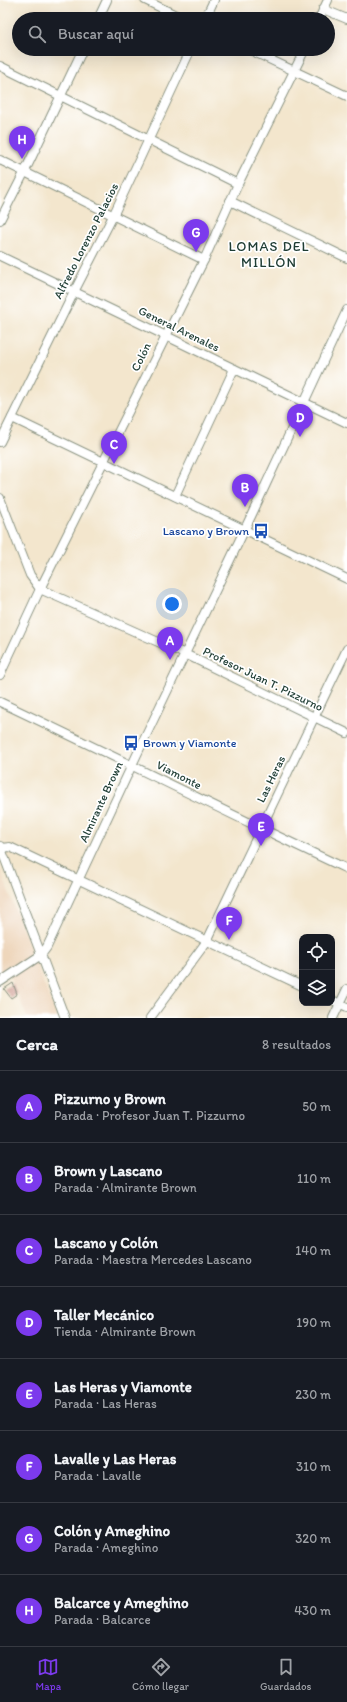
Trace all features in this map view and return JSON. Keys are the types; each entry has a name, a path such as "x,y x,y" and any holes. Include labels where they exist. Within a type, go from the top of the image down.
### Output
{"street":[{"path":"101,12 107,0"},
{"path":"145,0 170,12"},
{"path":"208,12 214,0"},
{"path":"322,12 328,0"},
{"path":"323,9 330,12"},
{"path":"335,14 347,19"},
{"path":"0,220 25,172 80,56"},
{"name":"Alfredo Lorenzo Palacios","path":"0,442 113,216 188,56"},
{"path":"263,56 347,96"},
{"name":"Colón","path":"0,676 40,589 165,335 204,260 238,184 302,56"},
{"path":"0,66 238,184"},
{"path":"0,160 204,260"},
{"path":"230,201 347,258"},
{"name":"General Arenales","path":"0,256 347,423"},
{"name":"Almirante Brown","path":"41,955 79,879 347,310"},
{"path":"175,496 234,369"},
{"path":"12,418 347,579"},
{"path":"1,503 30,575 40,589"},
{"name":"Profesor Juan T. Pizzurno","path":"40,589 185,654 347,733"},
{"name":"Las Heras","path":"154,1017 207,941 347,649"},
{"name":"Viamonte","path":"0,702 261,829 347,869"},
{"path":"65,1018 0,847 10,847 299,985"},
{"path":"0,982 41,955"},
{"path":"333,1018 343,1005 347,988"}],"shaded area":[{"path":"0,869 57,1018 27,1018 8,969 0,974"}],"building":[{"path":"13,983 17,994 11,998 4,989"}],"place":[{"name":"Balcarce y Ameghino","path":"22,159"},
{"name":"Colón y Ameghino","path":"196,252"},
{"name":"Taller Mecánico","path":"300,437"},
{"name":"Lascano y Colón","path":"114,464"},
{"name":"Brown y Lascano","path":"245,507"},
{"name":"Lascano y Brown","path":"261,531"},
{"name":"Pizzurno y Brown","path":"170,660"},
{"name":"Brown y Viamonte","path":"131,743"},
{"name":"Las Heras y Viamonte","path":"261,846"},
{"name":"Lavalle y Las Heras","path":"229,940"}],"district":[{"name":"LOMAS DEL MILLÓN","path":"269,254"}]}
